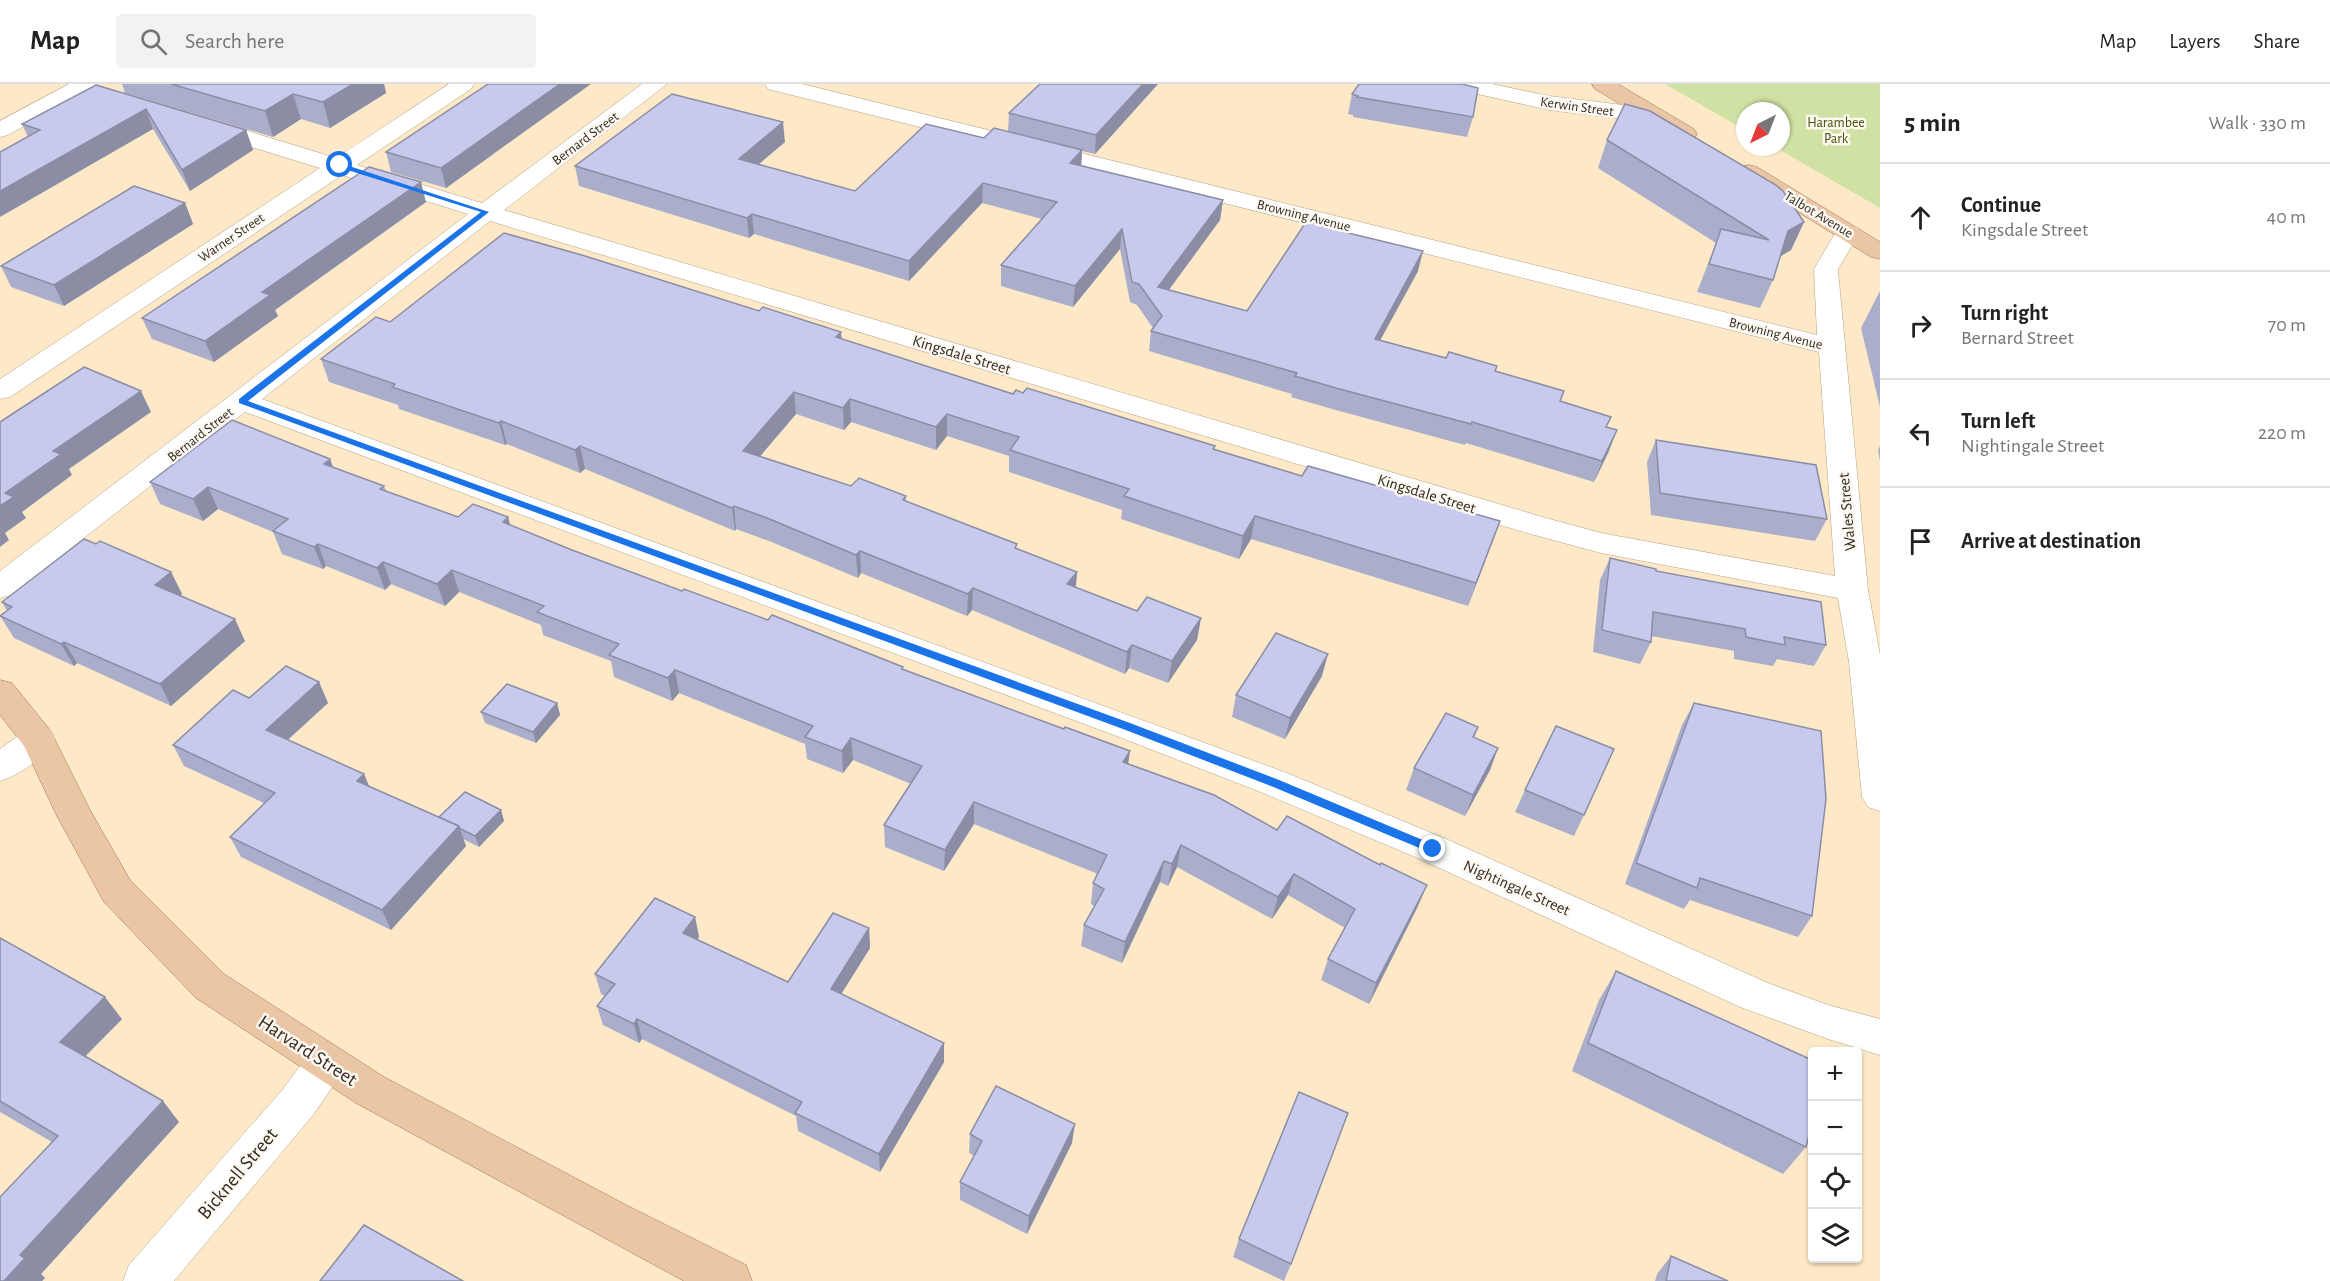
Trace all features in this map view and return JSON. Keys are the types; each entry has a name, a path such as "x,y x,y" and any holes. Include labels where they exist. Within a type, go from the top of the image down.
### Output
{"main road":[{"path":"1603,84 1704,145"},
{"name":"Talbot Avenue","path":"1734,163 1880,252"},
{"name":"Harvard Street","path":"0,692 38,739 75,816 117,891 210,986 370,1090 603,1216 730,1281"}],"street":[{"name":"Warner Street","path":"0,391 463,84"},
{"name":"Bernard Street","path":"0,587 486,212 656,84"},
{"name":"Browning Avenue","path":"776,84 1832,347"},
{"name":"Kerwin Street","path":"1463,84 1549,103 1656,116"},
{"path":"0,130 82,86 147,108"},
{"name":"Kingsdale Street","path":"181,118 340,165 486,212 1538,526 1601,543 1852,590"},
{"name":"Wales Street","path":"1848,232 1826,269 1852,590 1865,662 1880,797"},
{"name":"Nightingale Street","path":"242,401 1275,783 1433,849 1754,995 1828,1022 1880,1037"},
{"path":"0,768 38,739"},
{"name":"Bicknell Street","path":"145,1281 298,1102 326,1063"}],"green space":[{"name":"Harambee Park","path":"1665,84 1880,84 1880,208 1790,156 1790,102 1736,102 1736,125"}],"building":[{"path":"171,84 353,84 323,102 293,94 265,111"},
{"path":"488,84 560,84 441,168 386,152"},
{"path":"1040,84 1143,84 1096,135 1009,113"},
{"path":"1359,84 1462,84 1478,88 1473,117 1357,97 1352,94"},
{"path":"96,85 246,130 182,170 146,109 0,191 0,152 40,130 22,124"},
{"path":"672,94 783,122 739,159 855,191 926,124 984,138 994,128 1082,150 1070,163 1223,200 1158,287 1247,311 1308,219 1346,228 1344,232 1423,251 1375,339 1446,358 1449,352 1497,366 1495,371 1564,391 1560,401 1611,417 1606,427 1617,430 1602,461 1472,422 1471,424 1336,388 1295,376 1297,373 1151,331 1162,316 1139,284 1132,282 1122,229 1075,286 1001,265 1057,202 983,183 909,261 752,214 747,218 575,166"},
{"path":"1625,104 1650,111 1783,191 1804,222 1788,231 1773,280 1709,264 1721,229 1769,240 1607,140"},
{"path":"369,167 421,182 262,292 270,295 205,341 142,318"},
{"path":"134,186 185,203 54,285 1,266"},
{"path":"504,233 759,311 763,307 841,332 836,337 1013,394 1016,390 1023,393 1027,388 1215,446 1213,449 1302,476 1308,466 1500,521 1476,583 1255,516 1243,536 1124,496 1129,489 1010,450 1019,437 947,414 936,427 850,399 843,408 794,392 743,451 851,486 859,478 906,496 903,500 1017,544 1015,548 1077,572 1067,584 1137,611 1147,597 1201,618 1172,661 1132,645 1127,652 973,588 968,594 860,551 856,555 767,518 734,506 732,508 580,446 575,450 501,421 499,423 392,387 395,384 321,359 376,317 390,322"},
{"path":"84,367 141,391 53,451 61,454 5,493 14,497 0,506 0,422"},
{"path":"232,420 330,459 324,464 384,486 380,489 458,517 473,504 508,517 503,522 572,550 768,620 772,615 903,667 902,669 1130,751 1123,762 1214,795 1277,830 1287,816 1380,865 1381,863 1427,885 1376,983 1328,959 1355,909 1294,874 1278,897 1181,845 1172,864 1164,861 1125,942 1084,925 1104,889 1093,883 1107,855 974,802 945,850 884,825 922,766 851,738 842,751 805,737 813,726 675,670 668,678 609,655 619,644 537,612 544,606 452,570 437,584 383,562 377,568 318,544 314,547 273,531 288,519 208,487 193,499 150,482"},
{"path":"1656,440 1816,465 1827,519 1660,493"},
{"path":"84,539 96,544 100,541 171,572 155,585 235,619 160,684 64,642 61,644 0,616 12,607 2,602"},
{"path":"1610,558 1656,569 1656,571 1821,602 1826,645 1784,637 1785,645 1746,637 1745,629 1653,612 1651,642 1602,630"},
{"path":"1276,633 1328,654 1290,718 1236,695"},
{"path":"286,666 319,682 266,730 364,774 357,781 459,826 382,910 230,837 275,793 173,745 233,690 249,698"},
{"path":"507,684 557,703 533,732 481,712"},
{"path":"1694,703 1821,731 1826,799 1812,916 1700,878 1697,888 1636,863"},
{"path":"1446,713 1478,727 1473,737 1498,748 1473,795 1414,768"},
{"path":"1556,726 1614,749 1584,815 1525,790"},
{"path":"465,792 501,810 475,836 439,817"},
{"path":"655,898 695,917 683,933 788,982 833,913 869,928 831,989 944,1043 879,1154 795,1113 802,1102 637,1019 634,1024 597,1006 615,984 595,974"},
{"path":"0,938 105,997 60,1042 163,1101 20,1255 25,1258 4,1281 0,1281 0,1197 58,1136 0,1101"},
{"path":"1616,971 1808,1058 1808,1139 1806,1147 1588,1043"},
{"path":"996,1086 1075,1124 1029,1216 960,1182 982,1141 970,1134"},
{"path":"1299,1092 1348,1113 1291,1264 1239,1239"},
{"path":"364,1225 463,1281 320,1281"},
{"path":"1671,1256 1728,1281 1666,1281"}],"route":[{"path":"340,165 486,212 242,401 1126,726 1275,783 1433,849"}]}
